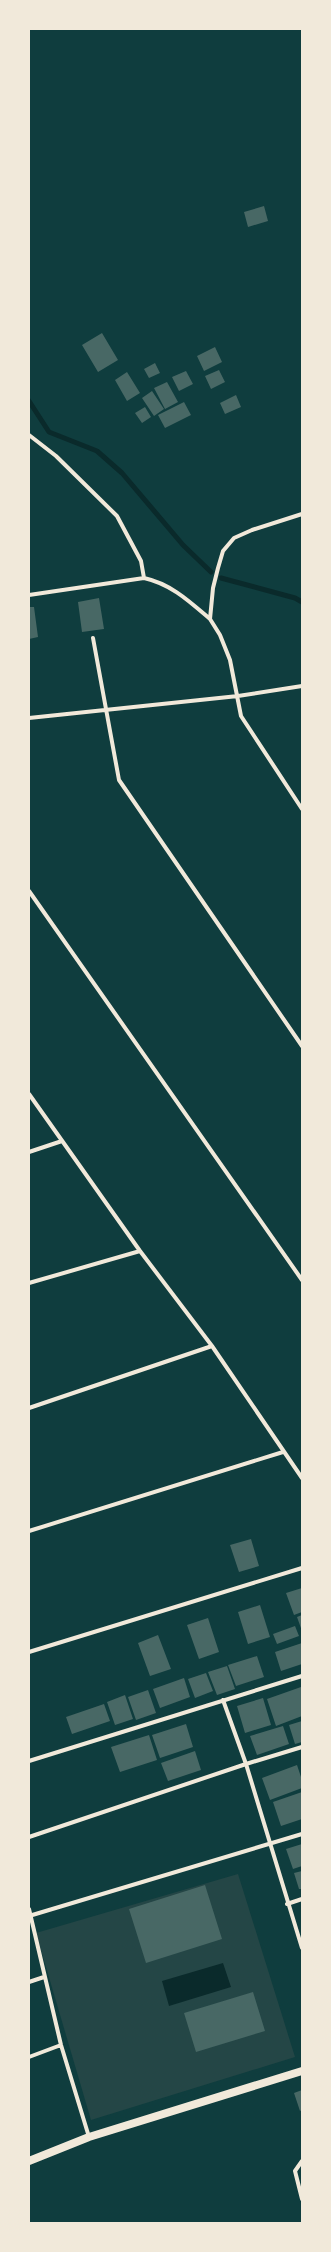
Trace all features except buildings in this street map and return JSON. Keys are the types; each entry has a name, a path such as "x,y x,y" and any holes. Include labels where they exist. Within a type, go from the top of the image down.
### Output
{"main road":[{"path":"29,2161 89,2137 302,2071"}],"street":[{"path":"29,435 56,456 117,516 141,561 144,578"},
{"path":"210,619 214,583 223,551 234,538 252,530 302,514"},
{"path":"29,595 144,578 158,581 178,592 210,619 220,635 230,660 241,716 302,809"},
{"path":"93,638 119,780 302,1046"},
{"path":"29,718 238,696 302,686"},
{"path":"29,891 302,1280"},
{"path":"29,1094 140,1251 212,1346 302,1478"},
{"path":"29,1152 62,1141"},
{"path":"29,1283 140,1251"},
{"path":"29,1408 212,1346"},
{"path":"29,1531 283,1452"},
{"path":"29,1652 302,1568"},
{"path":"29,1761 302,1676"},
{"path":"223,1700 246,1764 287,1904 302,1948"},
{"path":"29,1837 246,1764 302,1748"},
{"path":"30,1916 302,1834"},
{"path":"287,1904 302,1899"},
{"path":"29,1909 61,2046 89,2137"},
{"path":"29,1982 44,1977"},
{"path":"29,2057 61,2046"},
{"path":"301,2161 296,2171 302,2199"}],"shaded area":[{"path":"238,1874 295,2057 91,2120 36,1933"},
{"path":"223,1963 231,1987 169,2006 162,1981"}],"waterway":[{"path":"29,401 49,432 97,451 122,473 183,545 211,572"},
{"path":"221,578 295,598 302,602"}]}
